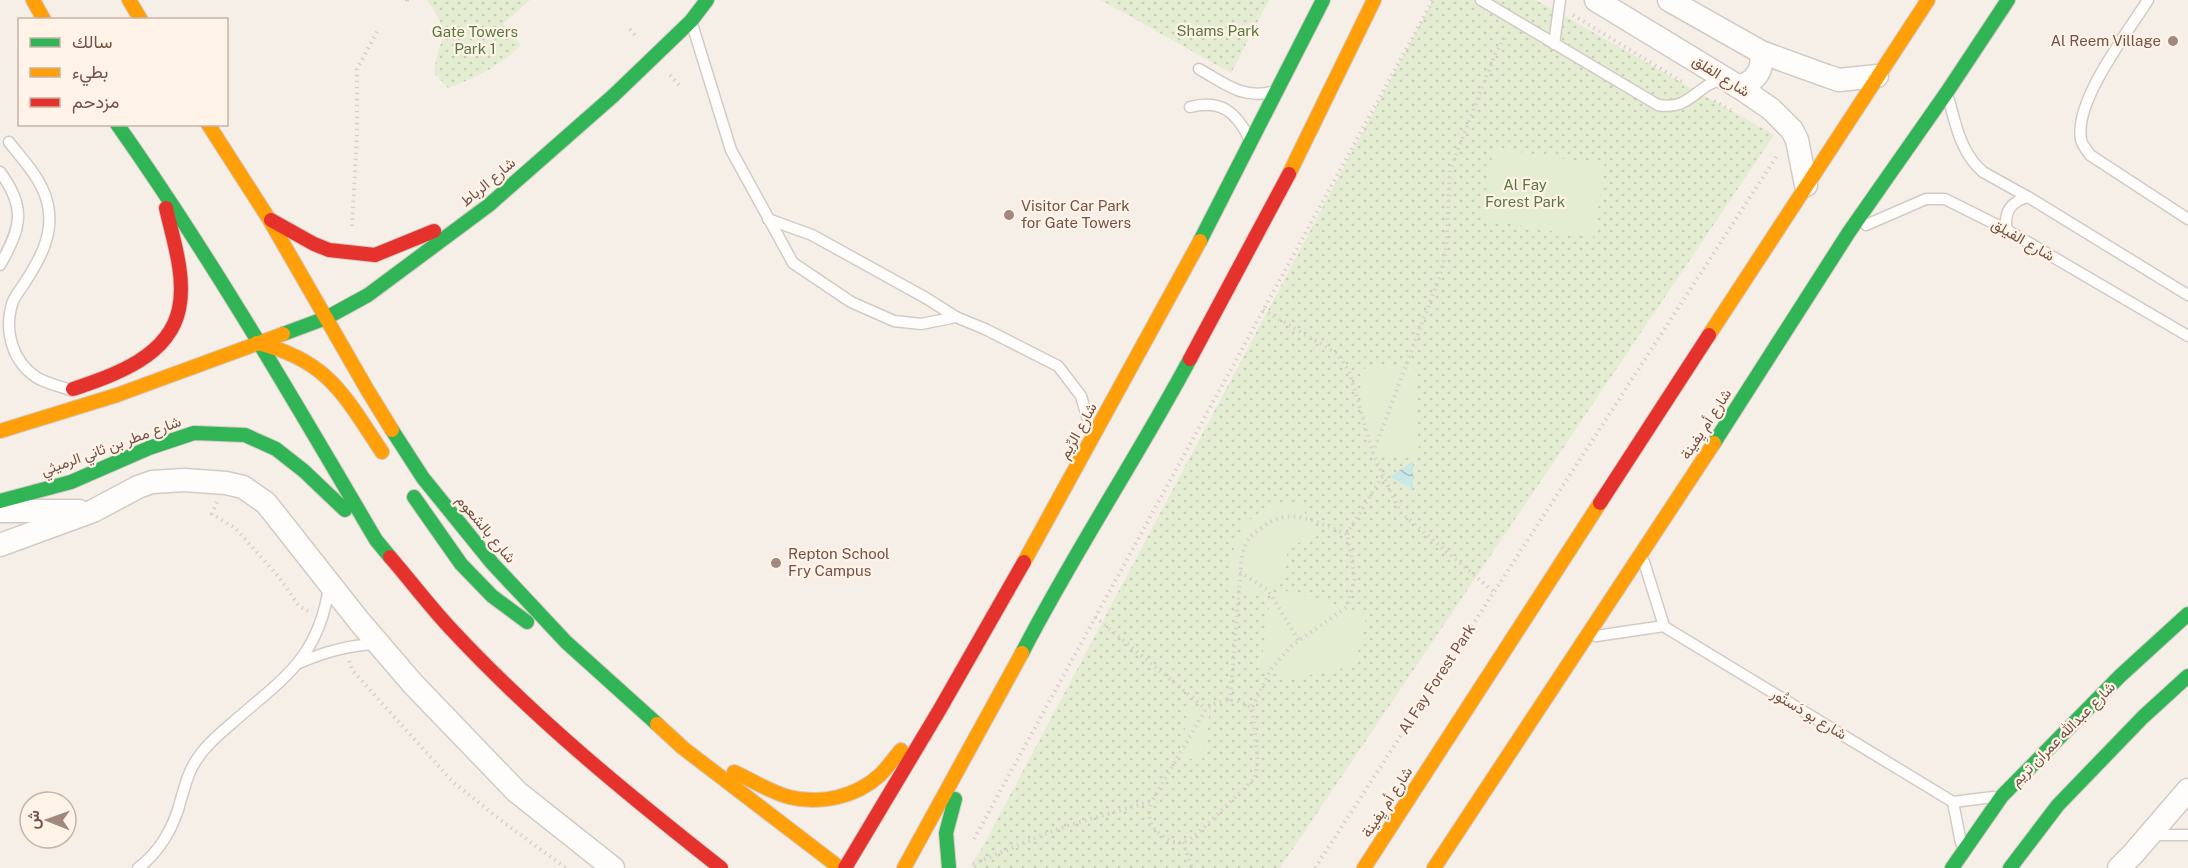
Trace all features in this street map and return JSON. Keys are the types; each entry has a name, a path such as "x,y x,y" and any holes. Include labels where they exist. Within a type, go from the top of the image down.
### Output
{"main road":[{"path":"33,0 43,18"},
{"path":"129,0 140,18"},
{"name":"شارع الرباط","path":"257,343 326,318 368,295 489,205 613,96 691,21 707,0"},
{"name":"شارع الرِّيم","path":"845,868 947,698 1174,291 1280,89 1323,0"},
{"path":"904,868 987,719 1049,600 1167,402 1274,203 1374,0"},
{"name":"شارع أم يِفينة","path":"1364,868 1928,0"},
{"name":"شارع أم يِفينة","path":"1434,868 1642,554 1849,232 2008,0"},
{"path":"118,126 163,189 376,540 451,629 502,681 571,746 638,803 721,868"},
{"name":"شارع بالشعوم","path":"209,126 269,219 368,391 423,478 492,563 566,642 682,748 840,868"},
{"path":"50,398 91,383 150,354 165,338 173,324 179,309 179,291 176,256 163,189"},
{"path":"269,219 329,250 375,255 401,246 489,205"},
{"path":"0,431 117,395 217,360 257,343 289,350 304,357 324,372 340,390 388,460"},
{"path":"0,418 20,410"},
{"name":"شارع مطر بن ثاني الرميثي","path":"0,501 71,482 149,448 194,433 245,435 276,448 304,471 376,540"},
{"path":"408,489 461,564 476,580 508,609 527,622 566,642"},
{"name":"شارع عبدالله عمران تريم","path":"1952,868 2002,796 2120,676 2188,614"},
{"path":"2010,868 2058,805 2143,717 2188,676"},
{"path":"682,748 788,796 813,800 832,799 854,792 877,777 947,698"},
{"path":"949,868 945,845 947,820 987,719"},
{"path":"638,803 689,860"}],"street":[{"name":"شارع الفلق","path":"1596,0 1771,109 1792,130 1797,140 1806,185"},
{"path":"1669,0 1761,52 1839,80 1877,76"},
{"path":"1732,83 1755,78 1760,70 1761,52"},
{"path":"0,544 93,511 152,482 184,480 226,483 243,487 266,503 413,684 517,792 613,868"},
{"path":"0,511 93,511"},
{"path":"2119,868 2188,790"}],"lane":[{"path":"1481,0 1658,105 1676,106 1686,102 1706,85 1732,83"},
{"path":"2148,0 2093,88 2081,114 2080,141 2090,155 2188,219"},
{"path":"1554,44 1560,3"},
{"path":"691,21 731,150 793,262 851,302 894,321 921,324 956,317"},
{"path":"1199,69 1240,93 1258,94 1280,89"},
{"path":"1947,92 1959,139 1977,166 2188,295"},
{"path":"1190,107 1214,105 1234,114 1249,139 1249,149"},
{"path":"9,142 43,187 49,212 45,246 12,302 10,343 21,363 36,377 70,390"},
{"path":"0,172 16,198 18,216 14,241 0,266"},
{"path":"2007,230 2006,215 2009,208 2028,197"},
{"name":"شارع الفيلق","path":"1849,232 1926,199 1945,199 2007,230 2188,336"},
{"path":"768,219 812,235 956,317 1058,366 1081,396 1089,421 1091,440"},
{"path":"1586,638 1664,626 1642,554"},
{"path":"138,868 156,851 167,835 176,818 188,775 204,749 299,664 311,645 322,619 329,583"},
{"name":"شارع بو دَستُور","path":"1664,626 1953,802"},
{"path":"299,664 318,655 346,647 379,644"},
{"path":"1963,850 1953,802 2002,796"},
{"path":"2149,836 2188,835"}],"path":[{"path":"972,842 1433,0"},
{"path":"1560,3 1698,92 1736,113"},
{"path":"1373,453 1439,278 1446,252 1450,170 1496,52 1514,20"},
{"path":"351,236 357,135 357,69 378,30"},
{"name":"Al Fay Forest Park","path":"1315,868 1780,151"},
{"path":"1263,310 1337,353 1349,371 1373,453 1400,512 1494,592"},
{"path":"1252,708 1240,700 1218,701 1206,709 1148,810 1150,822 1156,832 1172,842 1183,843 1195,836 1255,778 1258,761 1252,708 1271,669 1290,647 1347,608 1355,578 1347,534 1383,475"},
{"path":"226,483 212,514 235,528 279,576 299,606 322,619"},
{"path":"1230,701 1240,572 1242,554 1248,537 1274,518 1292,515 1347,534"},
{"path":"1240,572 1268,590 1299,641"},
{"path":"1095,617 1206,709"},
{"path":"346,647 352,670 453,782 566,868"},
{"path":"969,859 971,867 1060,828 1152,801"},
{"path":"1183,843 1192,868"}],"green space":[{"name":"Gate Towers Park 1","path":"427,0 530,0 503,24 521,45 487,71 448,88 434,73 443,35 439,19"},
{"name":"Shams Park","path":"1101,0 1269,0 1231,73"},
{"name":"Al Fay Forest Park","path":"1433,0 1536,0 1774,135 1280,868 976,868 970,865 981,850"},
{"path":"1493,148 1605,165 1593,238 1483,219"},
{"path":"1414,364 1419,454 1368,457 1360,369"},
{"path":"1286,500 1300,504 1318,536 1289,546 1280,587 1253,595 1228,587 1232,553 1245,522"},
{"path":"1287,591 1367,614 1355,666 1285,680 1261,665 1270,600"},
{"path":"1188,707 1210,710 1202,761 1181,757"}],"water":[{"path":"1413,461 1413,489 1390,477"}],"traffic: fast":[{"path":"283,334 326,318 368,295 489,205 613,96 691,21 707,0"},
{"path":"1200,241 1323,0"},
{"path":"1714,443 1849,232 2008,0"},
{"path":"118,126 218,277 376,540 390,557"},
{"path":"1022,653 1190,359"},
{"path":"392,430 423,478 492,563 566,642 657,724"},
{"path":"0,501 71,482 149,448 194,433 245,435 276,449 304,471 345,510"},
{"path":"414,497 461,564 492,596 527,622"},
{"path":"1952,868 2002,796 2120,676 2188,614"},
{"path":"2010,868 2058,805 2143,717 2188,676"},
{"path":"949,868 946,833 955,799"}],"traffic: slow":[{"path":"33,0 43,18"},
{"path":"129,0 140,18"},
{"path":"1289,174 1374,0"},
{"path":"1709,335 1928,0"},
{"path":"209,126 269,219 392,430"},
{"path":"1024,562 1200,241"},
{"path":"0,431 117,395 283,334"},
{"path":"257,343 301,359 332,382 382,452"},
{"path":"1434,868 1714,443"},
{"path":"1364,868 1600,503"},
{"path":"904,868 1022,653"},
{"path":"657,724 683,748 840,868"},
{"path":"734,772 782,795 801,799 825,799 849,794 870,783 883,772 901,750"}],"traffic: jam":[{"path":"1190,359 1289,174"},
{"path":"73,389 138,362 164,340 173,326 179,309 181,284 178,258 166,208"},
{"path":"271,220 329,250 375,255 434,231"},
{"path":"1600,503 1709,335"},
{"path":"390,557 444,621 515,694 616,783 721,868"},
{"path":"845,868 1024,562"}],"place":[{"name":"Al Reem Village","path":"2173,41"},
{"name":"Visitor Car Park for Gate Towers","path":"1009,215"},
{"name":"Repton School Fry Campus","path":"776,563"}]}
